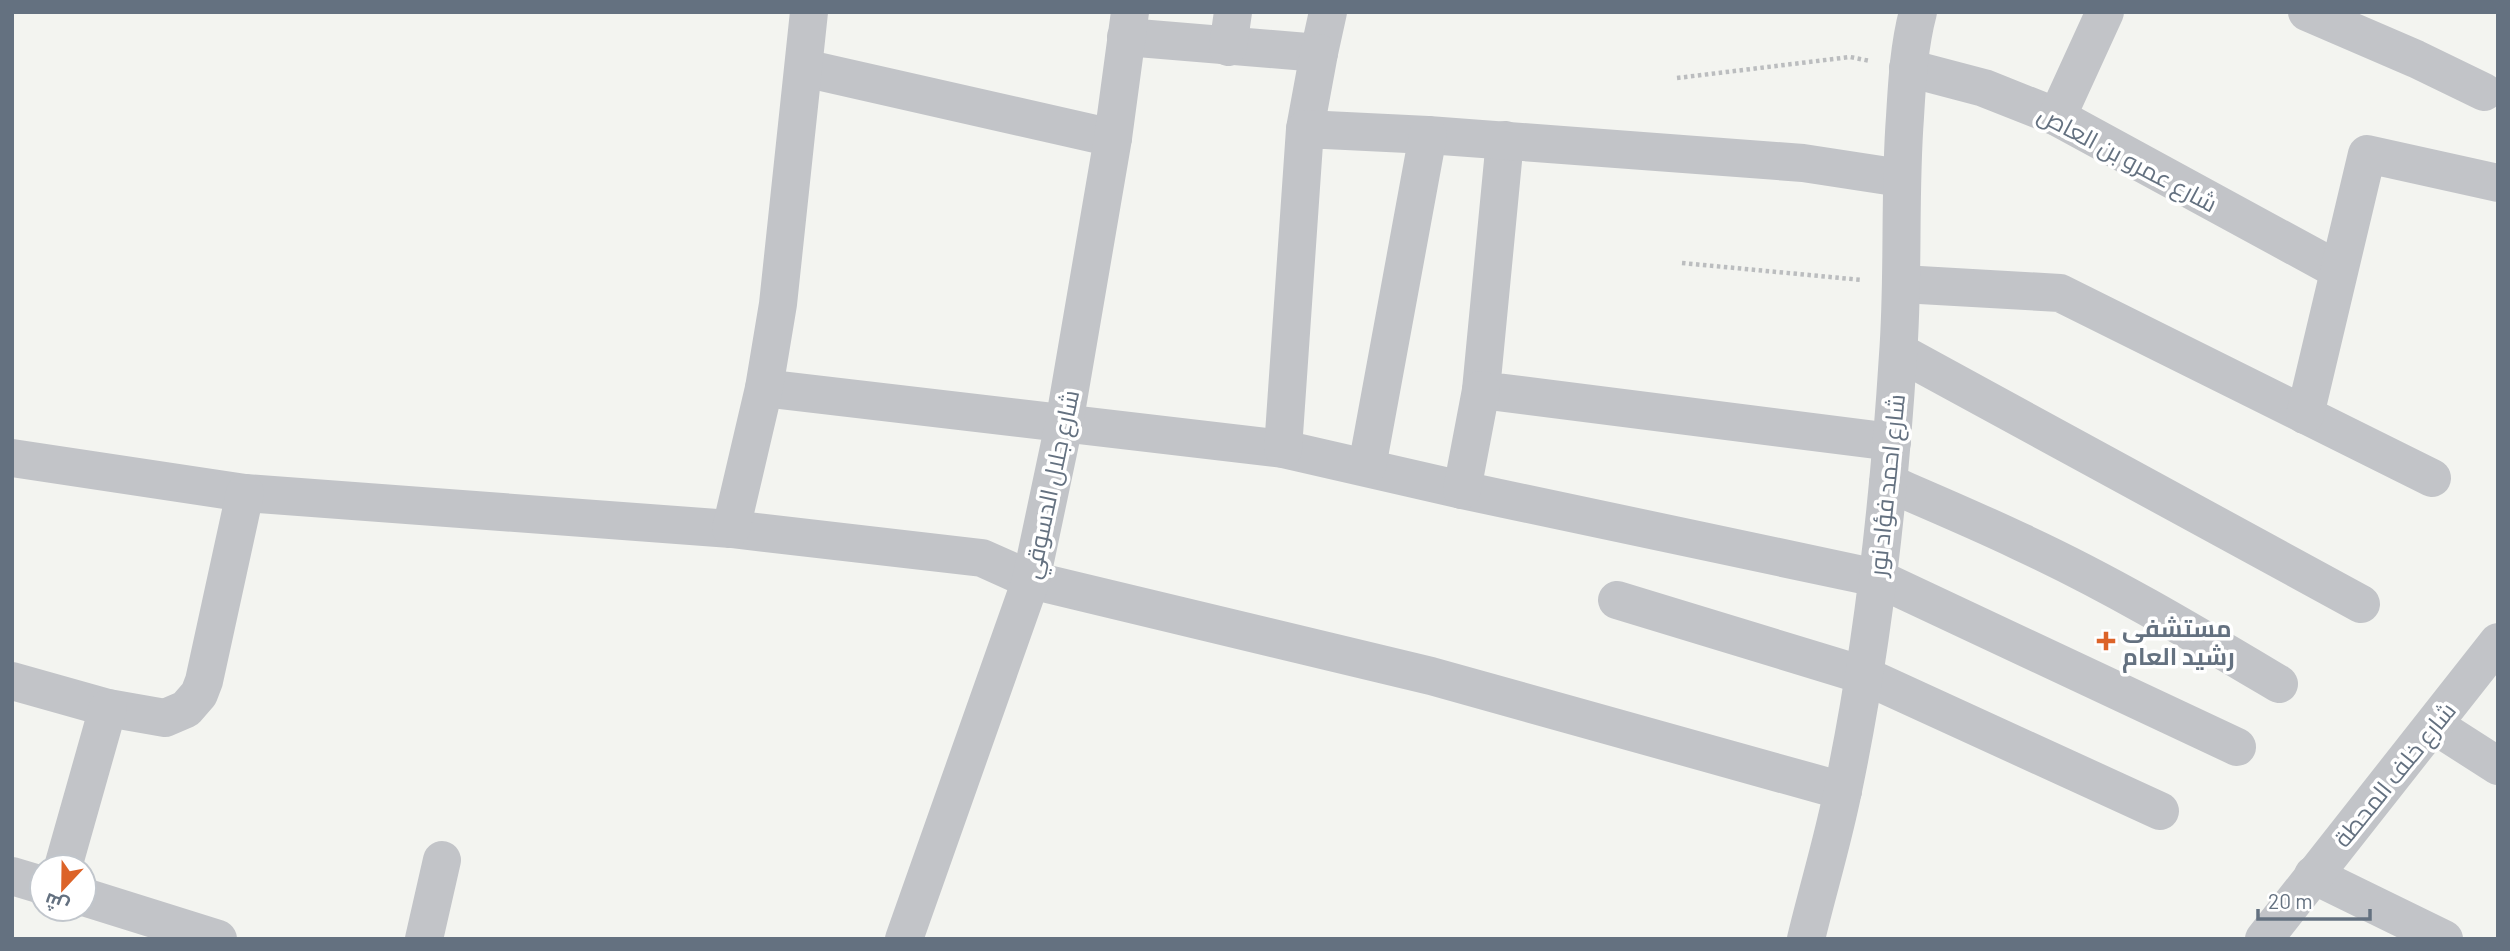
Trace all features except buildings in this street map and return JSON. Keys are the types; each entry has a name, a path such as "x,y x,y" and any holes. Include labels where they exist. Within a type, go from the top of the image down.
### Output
{"street":[{"path":"731,529 764,388 778,304 809,12"},
{"path":"1283,449 1305,129 1328,12"},
{"path":"2057,117 2105,12"},
{"path":"2306,12 2416,59 2484,92"},
{"name":"شارع احمد فؤاد نور","path":"1806,939 1843,791 1863,675 1888,483 1899,352 1902,284 1901,178 1910,16"},
{"path":"1128,25 1231,30 1319,53"},
{"name":"شارع جلال الدسوقي","path":"904,939 1031,580 1064,424 1113,138 1128,25"},
{"path":"804,68 1113,138"},
{"name":"شارع عمرو بن العاص","path":"1908,68 1983,88 2057,117 2338,270"},
{"path":"1305,129 1505,140 1803,163 1901,178"},
{"path":"1367,467 1428,135"},
{"path":"1462,490 1481,390 1505,140"},
{"path":"2305,415 2367,154 2498,183"},
{"path":"1902,284 2060,293 2432,478"},
{"path":"1899,352 2361,604"},
{"path":"764,388 1283,449 1877,578 2238,747"},
{"path":"1481,390 1892,442"},
{"path":"12,458 245,493 731,529 982,558 1031,580 1431,676 1843,791"},
{"path":"1888,483 2022,542 2169,618 2279,684"},
{"path":"12,681 108,708 165,718 187,709 199,694 245,493"},
{"path":"1617,600 1863,675 2161,811"},
{"name":"شارع خلف المحطة","path":"2264,939 2498,642"},
{"path":"66,853 108,708"},
{"path":"2434,725 2498,766"},
{"path":"424,939 442,860"},
{"path":"2313,875 2444,939"},
{"path":"98,901 218,939"}],"path":[{"path":"1677,78 1850,57 1908,68"},
{"path":"1682,264 1902,284"}],"place":[{"name":"مستشفى رشيد العام","path":"2106,641"}]}
